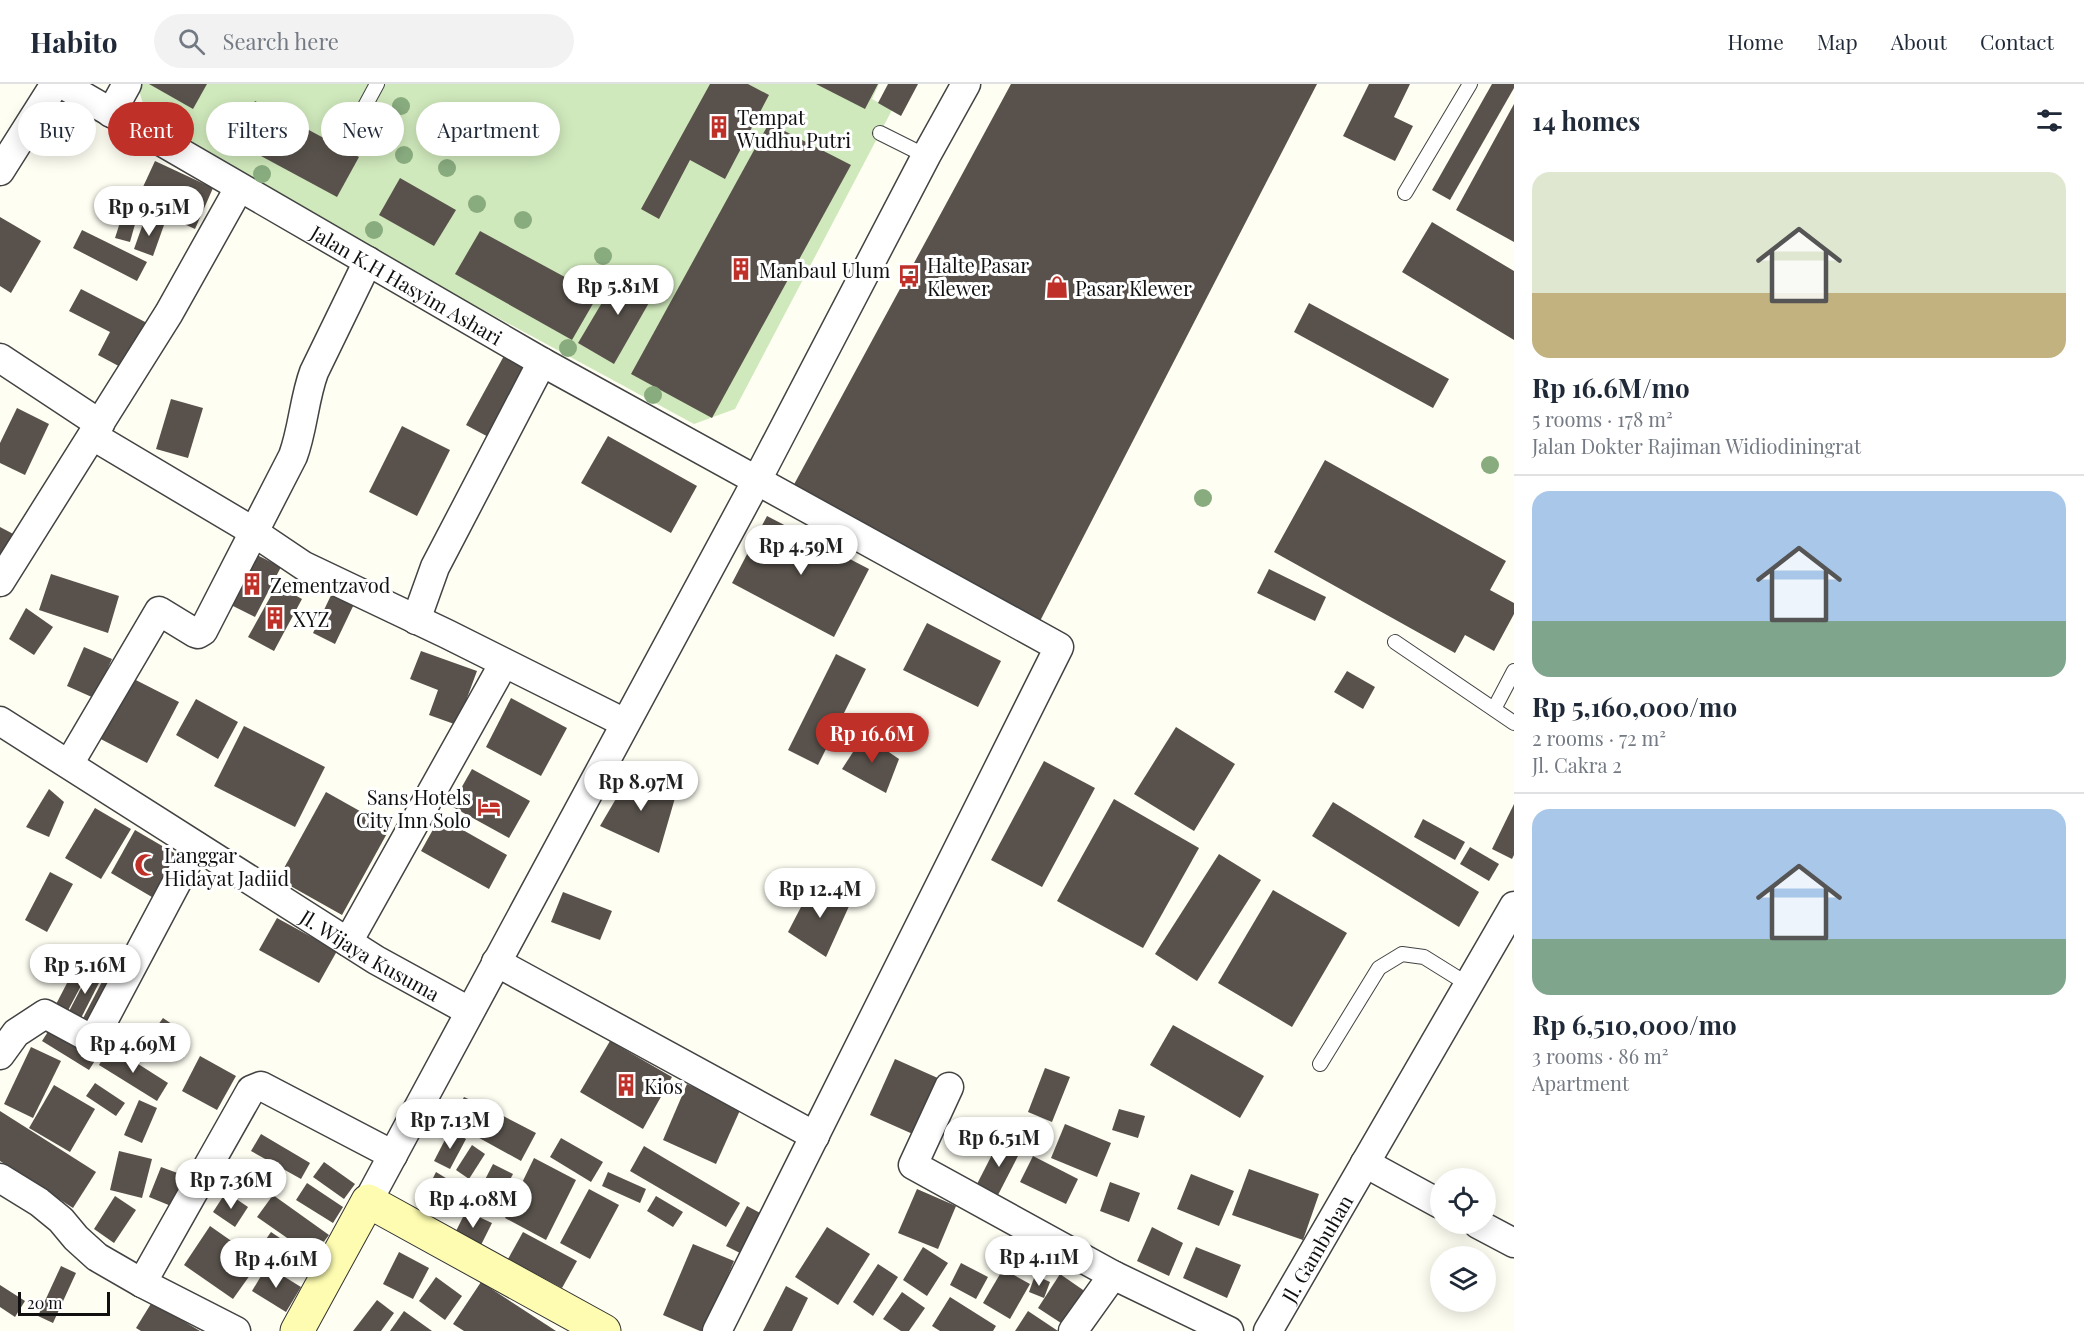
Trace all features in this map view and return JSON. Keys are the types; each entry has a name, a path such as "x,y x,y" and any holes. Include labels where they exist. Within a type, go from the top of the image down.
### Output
{"street":[{"path":"0,171 55,84"},
{"name":"Jalan K.H Hasyim Ashari","path":"62,84 108,111"},
{"path":"117,102 127,84"},
{"path":"297,1331 756,480 966,84"},
{"name":"Jalan K.H Hasyim Ashari","path":"184,156 542,362 1059,647 815,1136"},
{"path":"0,582 168,313 239,188"},
{"path":"69,764 149,605 195,633 201,633 293,456 302,425 308,387 368,261"},
{"path":"0,358 96,430 304,566 625,723"},
{"path":"416,620 435,567 542,362"},
{"path":"348,942 504,663"},
{"name":"Jl. Wijaya Kusuma","path":"0,721 376,960 469,1011"},
{"path":"5,1037 45,1014 93,1040 196,846"},
{"name":"Jl. Gambuhan","path":"1268,1331 1514,906"},
{"path":"496,962 815,1136 717,1331"},
{"path":"142,1283 251,1090 256,1086 261,1086 393,1155"},
{"path":"949,1087 913,1164 1113,1275 1229,1331"},
{"path":"1365,1163 1430,1199"},
{"path":"0,1178 54,1214 97,1257 142,1283 236,1331"},
{"path":"368,1201 602,1330"},
{"path":"1496,1234 1514,1243"},
{"path":"1073,1331 1113,1275"}],"lane":[{"path":"367,102 377,84"},
{"path":"1405,193 1470,84"},
{"path":"880,133 926,156"},
{"path":"1395,642 1514,723"},
{"path":"1494,709 1514,671"},
{"path":"1320,1064 1379,968 1402,954 1424,957 1469,985"}],"green space":[{"path":"137,84 879,84 872,99 892,110 735,409 694,424 194,153 194,102 142,102"}],"building":[{"path":"149,84 207,84 194,107 194,102 181,102"},
{"name":"Tempat Wudhu Putri","path":"710,84 748,84 769,95 725,179 690,160 659,219 641,209"},
{"path":"816,84 878,84 865,109"},
{"path":"888,84 918,84 901,116 878,103"},
{"name":"Pasar Klewer","path":"1011,84 1317,84 1039,623 791,490"},
{"path":"1369,84 1410,84 1394,117 1413,126 1395,161 1343,136"},
{"path":"1492,84 1514,84 1514,88 1450,200 1432,190"},
{"path":"1514,104 1514,242 1456,210"},
{"name":"Manbaul Ulum","path":"769,123 851,165 712,418 631,374"},
{"path":"309,130 321,137 321,156 359,157 337,197 261,156 309,156"},
{"path":"155,161 213,188 195,229 136,202"},
{"path":"400,178 456,210 434,246 379,215"},
{"path":"123,213 137,217 130,242 115,238"},
{"path":"0,217 41,241 11,293 0,286"},
{"path":"145,218 164,225 153,256 134,249"},
{"path":"1432,222 1514,271 1514,340 1402,272"},
{"path":"82,230 147,262 137,281 73,248"},
{"path":"480,231 598,295 572,340 455,274"},
{"path":"622,269 658,287 614,364 578,343"},
{"path":"81,289 149,324 126,370 98,355 110,332 69,311"},
{"path":"1309,303 1449,379 1433,408 1294,332"},
{"path":"505,354 532,369 494,440 466,425"},
{"path":"171,399 203,408 188,458 156,449"},
{"path":"17,408 49,424 25,475 0,463 0,443"},
{"path":"402,426 450,450 417,516 369,492"},
{"path":"608,436 697,486 671,533 581,483"},
{"path":"1325,460 1506,561 1490,590 1514,603 1514,614 1494,651 1465,635 1455,653 1274,552"},
{"path":"767,516 869,569 834,637 732,583"},
{"path":"0,527 19,537 0,574"},
{"name":"Zementzavod","path":"249,551 281,567 255,617 223,601"},
{"path":"1269,569 1326,597 1315,621 1257,593"},
{"path":"51,574 119,596 108,633 39,610"},
{"name":"XYZ","path":"277,585 302,599 274,651 248,637"},
{"path":"334,589 356,600 335,644 313,633"},
{"path":"26,608 53,627 34,655 9,639"},
{"path":"927,623 1001,661 978,707 903,670"},
{"path":"84,647 112,659 94,698 67,686"},
{"path":"421,651 477,671 457,725 429,715 438,690 410,679"},
{"path":"836,654 866,669 818,765 788,750"},
{"path":"1347,671 1375,687 1363,709 1334,692"},
{"path":"124,674 179,702 147,763 93,735"},
{"path":"511,698 567,728 541,776 486,747"},
{"path":"196,699 238,722 218,759 176,735"},
{"path":"244,726 325,767 295,827 214,786"},
{"path":"1176,727 1235,764 1194,831 1134,794"},
{"path":"864,735 899,759 886,793 842,769"},
{"path":"1044,761 1095,788 1042,887 991,860"},
{"path":"634,768 675,798 659,853 600,826"},
{"path":"472,769 530,801 509,838 451,806"},
{"path":"49,789 64,802 49,837 26,827"},
{"path":"326,792 390,828 342,915 278,879"},
{"path":"1114,799 1199,848 1143,948 1057,901"},
{"path":"1333,802 1479,892 1459,927 1312,836"},
{"path":"1514,804 1514,855 1512,859 1492,849"},
{"path":"95,808 131,829 101,879 65,858"},
{"path":"440,817 507,855 489,889 421,851"},
{"path":"1423,819 1465,842 1455,860 1414,837"},
{"name":"Langgar Hidayat Jadiid","path":"135,830 181,857 157,900 111,873"},
{"path":"1470,847 1499,864 1489,881 1460,864"},
{"path":"1219,854 1261,880 1197,981 1155,954"},
{"path":"50,872 73,884 47,932 25,920"},
{"path":"815,880 850,904 826,957 788,932"},
{"path":"1273,890 1347,933 1292,1027 1218,983"},
{"path":"563,892 612,911 600,940 551,922"},
{"path":"277,918 337,951 319,983 259,950"},
{"path":"80,958 92,965 64,1018 52,1012"},
{"path":"93,965 105,971 77,1026 65,1019"},
{"path":"107,972 119,979 91,1032 79,1026"},
{"path":"163,1018 182,1031 162,1060 142,1047"},
{"path":"1173,1025 1264,1076 1240,1118 1150,1065"},
{"path":"51,1027 98,1056 89,1070 42,1041"},
{"name":"Kios","path":"610,1041 672,1077 643,1129 580,1092"},
{"path":"110,1046 168,1083 157,1101 99,1065"},
{"path":"31,1047 61,1061 33,1118 4,1104"},
{"path":"200,1056 236,1076 217,1110 182,1091"},
{"path":"895,1059 940,1079 915,1135 870,1115"},
{"path":"1045,1068 1070,1077 1052,1122 1028,1112"},
{"path":"95,1083 125,1103 116,1116 86,1096"},
{"path":"687,1084 741,1108 716,1164 663,1140"},
{"path":"54,1085 95,1109 70,1152 29,1128"},
{"path":"464,1097 477,1103 465,1127 452,1121"},
{"path":"139,1100 157,1108 142,1143 124,1135"},
{"path":"486,1107 536,1133 521,1161 472,1134"},
{"path":"1119,1109 1145,1116 1138,1138 1112,1130"},
{"path":"0,1111 96,1172 73,1208 0,1161"},
{"path":"1065,1124 1111,1143 1097,1177 1051,1158"},
{"path":"450,1130 466,1139 450,1169 434,1161"},
{"path":"261,1134 310,1163 301,1179 251,1151"},
{"path":"561,1138 603,1162 591,1182 550,1157"},
{"path":"999,1141 1020,1152 998,1195 977,1184"},
{"path":"472,1145 485,1154 469,1179 456,1170"},
{"path":"644,1146 740,1203 726,1227 630,1171"},
{"path":"119,1151 152,1159 142,1198 110,1190"},
{"path":"1033,1156 1078,1179 1066,1204 1020,1182"},
{"path":"534,1158 576,1180 546,1240 505,1218"},
{"path":"324,1162 355,1184 344,1199 313,1177"},
{"path":"493,1164 513,1174 493,1213 473,1203"},
{"path":"161,1167 183,1175 171,1206 149,1197"},
{"path":"1249,1169 1319,1194 1303,1240 1232,1215"},
{"path":"436,1172 464,1189 456,1202 429,1186"},
{"path":"608,1172 646,1189 640,1203 602,1186"},
{"path":"1191,1174 1234,1191 1219,1226 1177,1209"},
{"path":"1110,1182 1140,1193 1129,1222 1100,1211"},
{"path":"307,1183 343,1207 333,1223 296,1200"},
{"path":"589,1189 619,1205 590,1259 560,1243"},
{"path":"917,1189 956,1206 938,1249 898,1233"},
{"path":"226,1192 248,1207 235,1227 213,1212"},
{"path":"273,1195 329,1235 313,1256 257,1217"},
{"path":"115,1196 136,1210 114,1243 94,1229"},
{"path":"656,1196 683,1212 673,1227 647,1211"},
{"path":"747,1206 764,1215 744,1255 726,1246"},
{"path":"466,1211 492,1223 480,1247 454,1235"},
{"path":"210,1226 260,1261 233,1299 184,1265"},
{"path":"827,1227 870,1254 838,1305 795,1277"},
{"path":"1152,1227 1183,1243 1169,1276 1137,1261"},
{"path":"271,1232 311,1259 299,1277 259,1249"},
{"path":"523,1232 577,1261 562,1288 508,1259"},
{"path":"693,1244 734,1261 705,1331 663,1315"},
{"path":"923,1247 948,1263 927,1296 903,1280"},
{"path":"1196,1247 1241,1265 1227,1298 1183,1278"},
{"path":"399,1252 429,1268 413,1299 383,1284"},
{"path":"961,1263 988,1277 976,1299 950,1285"},
{"path":"878,1264 898,1277 873,1316 853,1302"},
{"path":"61,1266 76,1273 53,1323 38,1316"},
{"path":"267,1266 301,1287 286,1312 252,1291"},
{"path":"1003,1269 1030,1284 1010,1319 983,1303"},
{"path":"1060,1274 1086,1292 1064,1325 1038,1308"},
{"path":"1035,1275 1050,1282 1044,1298 1029,1292"},
{"path":"436,1277 462,1296 445,1320 419,1301"},
{"path":"481,1282 556,1331 464,1331 453,1324"},
{"path":"0,1285 25,1301 15,1317 0,1307"},
{"path":"786,1286 808,1298 792,1331 763,1331"},
{"path":"902,1292 925,1308 909,1331 901,1331 883,1319"},
{"path":"950,1297 996,1326 993,1331 940,1331 932,1326"},
{"path":"377,1300 394,1313 381,1331 353,1331"},
{"path":"152,1302 200,1331 141,1331 136,1328"},
{"path":"404,1311 432,1331 390,1331"},
{"path":"1028,1311 1058,1331 1015,1331"}],"place":[{"name":"Tempat Wudhu Putri","path":"719,127"},
{"name":"Manbaul Ulum","path":"741,269"},
{"name":"Halte Pasar Klewer","path":"909,276"},
{"name":"Pasar Klewer","path":"1057,287"},
{"name":"Zementzavod","path":"252,584"},
{"name":"XYZ","path":"275,618"},
{"name":"Sans Hotels City Inn Solo","path":"489,807"},
{"name":"Langgar Hidayat Jadiid","path":"146,865"},
{"name":"Kios","path":"626,1085"}]}
